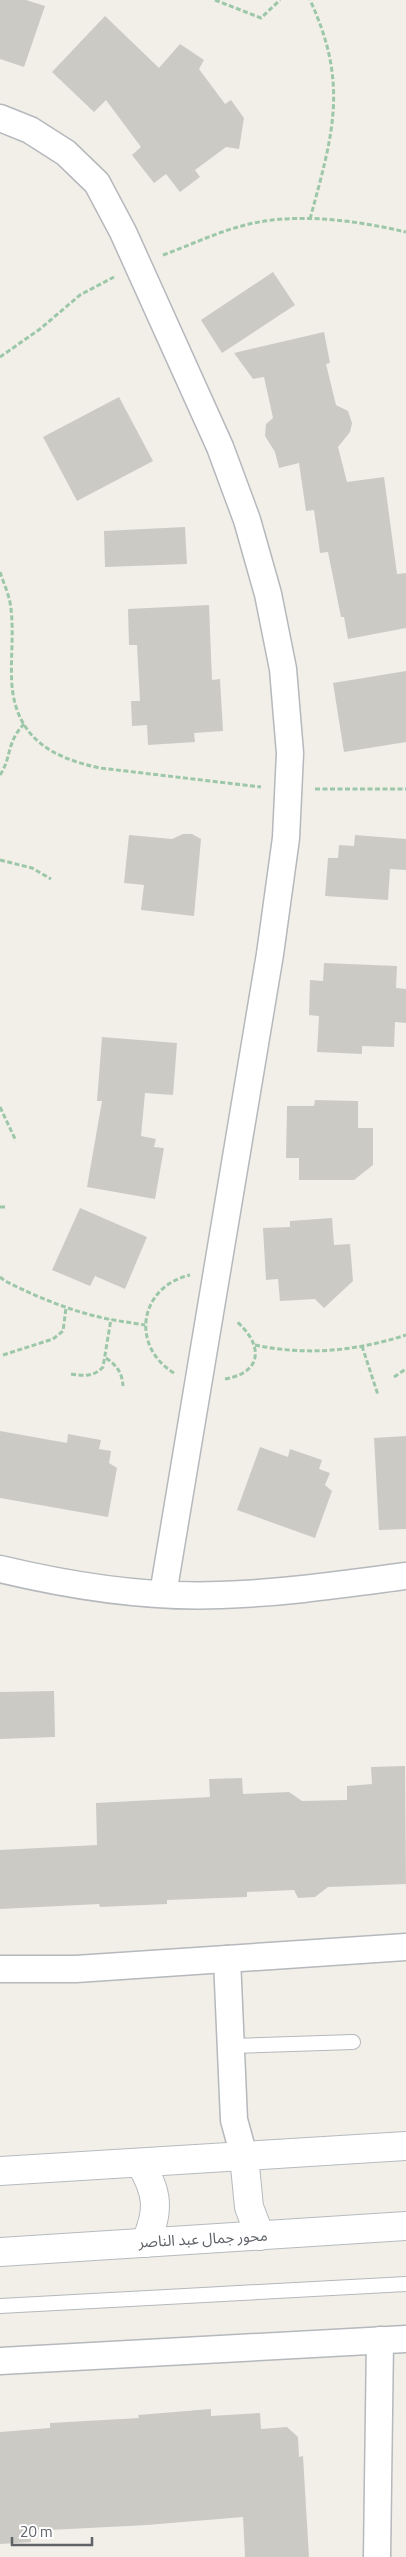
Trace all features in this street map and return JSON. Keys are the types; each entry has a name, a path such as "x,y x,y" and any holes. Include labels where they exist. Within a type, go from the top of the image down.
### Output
{"main road":[{"path":"0,2171 406,2146"},
{"path":"244,2156 249,2207 260,2236"},
{"path":"140,2163 151,2181 156,2202 154,2223 145,2243"},
{"name":"محور جمال عبد الناصر","path":"0,2252 406,2226"}],"street":[{"path":"0,118 30,130 66,153 97,183 138,264 220,447 247,520 268,594 283,669 290,753 286,838 270,954 163,1594"},
{"path":"0,1568 99,1588 163,1594 220,1596 291,1591 406,1576"},
{"path":"0,1969 76,1969 406,1947"},
{"path":"227,1959 234,2120 244,2156"},
{"path":"0,2362 406,2339"},
{"path":"377,2557 380,2340"}],"lane":[{"path":"232,2046 353,2042"},
{"path":"0,2306 406,2284"}],"path":[{"path":"215,0 261,18 280,0"},
{"path":"310,0 326,39 334,78 334,119 310,219"},
{"path":"0,357 40,329 80,295 138,264 239,226 310,219 340,220 406,232"},
{"path":"0,572 11,607 12,686 17,712 31,735 52,753 76,763 100,768 288,790 406,789"},
{"path":"0,775 7,761 11,742 24,724"},
{"path":"0,860 32,868 51,879"},
{"path":"0,1107 16,1142"},
{"path":"0,1207 5,1207"},
{"path":"0,1277 43,1299 66,1308 145,1325"},
{"path":"3,1355 53,1340 63,1331 66,1308"},
{"path":"71,1374 84,1376 98,1373 106,1358 112,1318"},
{"path":"256,1345 282,1351 315,1352 362,1346 406,1335"},
{"path":"362,1346 378,1395"},
{"path":"106,1358 119,1370 123,1386"},
{"path":"394,1377 406,1369"}],"building":[{"path":"0,0 26,0 45,6 24,67 0,59"},
{"path":"105,16 159,68 180,44 204,60 199,69 225,104 231,100 244,118 239,149 226,147 195,170 200,177 180,192 166,174 154,183 132,155 141,147 106,100 94,112 52,72"},
{"path":"273,272 295,305 222,353 201,320"},
{"path":"324,332 330,363 326,364 336,405 348,411 352,423 350,432 338,447 347,482 384,477 397,574 406,573 406,628 348,639 344,617 341,617 328,552 320,553 314,510 306,511 299,463 279,468 275,452 265,436 266,424 273,418 264,377 253,379 234,353"},
{"path":"119,397 153,461 77,501 43,437"},
{"path":"185,527 187,564 105,567 104,531"},
{"path":"209,605 212,680 220,679 223,731 194,733 195,742 148,745 147,725 132,726 131,701 140,701 137,645 129,645 128,609"},
{"path":"406,671 406,742 344,752 333,683"},
{"path":"183,834 192,834 201,839 194,916 141,910 144,885 124,883 129,835 172,839"},
{"path":"355,835 406,839 406,870 390,869 388,900 325,896 328,858 338,858 339,845 354,846"},
{"path":"324,963 397,966 396,988 406,989 406,1023 395,1022 394,1047 362,1046 362,1054 317,1052 319,1016 309,1015 310,980 323,981"},
{"path":"102,1037 177,1043 173,1095 145,1093 141,1136 156,1139 154,1147 164,1148 155,1199 87,1187 102,1101 97,1101"},
{"path":"315,1100 358,1101 358,1128 373,1128 373,1165 354,1180 299,1180 299,1158 286,1158 287,1106 314,1106"},
{"path":"80,1208 147,1237 125,1289 95,1276 90,1286 52,1270"},
{"path":"332,1218 334,1245 350,1244 353,1281 324,1308 315,1299 280,1301 278,1279 266,1280 263,1228 290,1227 290,1221"},
{"path":"0,1431 67,1443 68,1434 101,1440 99,1449 111,1451 109,1463 117,1468 108,1517 0,1498"},
{"path":"406,1436 406,1529 379,1530 374,1438"},
{"path":"260,1447 288,1457 290,1449 322,1460 319,1469 330,1473 325,1485 332,1491 315,1538 237,1510"},
{"path":"54,1691 55,1737 0,1739 0,1692"},
{"path":"405,1766 406,1884 328,1887 315,1897 298,1898 294,1890 247,1892 247,1897 167,1900 167,1904 100,1907 99,1904 0,1909 0,1850 97,1845 96,1803 210,1797 209,1779 242,1778 243,1794 289,1792 302,1801 347,1800 347,1786 372,1784 371,1767"},
{"path":"211,2409 211,2416 260,2413 261,2429 287,2427 298,2437 299,2457 303,2456 309,2557 245,2557 243,2517 147,2525 30,2531 31,2542 0,2544 0,2432 50,2428 50,2423 139,2418 138,2415"}]}
